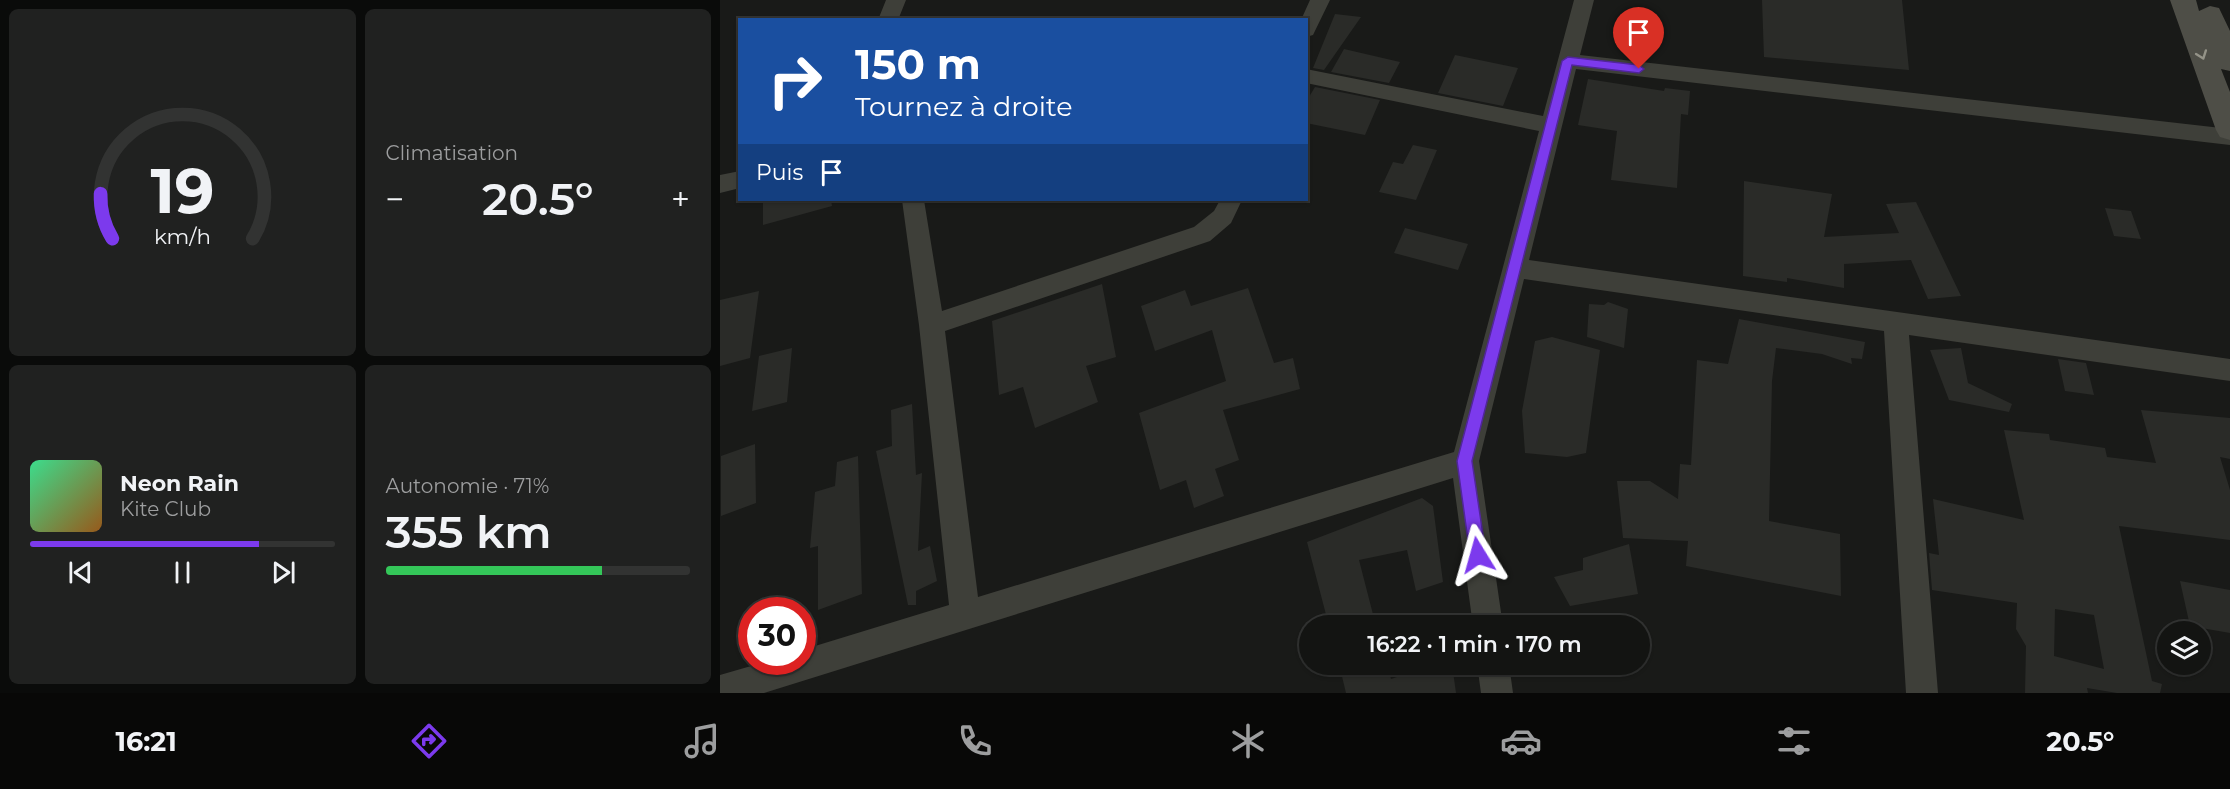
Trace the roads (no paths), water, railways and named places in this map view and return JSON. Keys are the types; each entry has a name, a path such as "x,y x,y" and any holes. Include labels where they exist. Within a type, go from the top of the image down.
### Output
{"main road":[{"path":"2183,0 2230,130"},
{"path":"2205,0 2230,62"}],"street":[{"path":"889,18 896,0"},
{"path":"1308,26 1320,0"},
{"path":"1486,615 1465,461 1584,0"},
{"path":"1568,61 2230,137"},
{"path":"1308,76 1551,124"},
{"path":"720,184 738,180"},
{"path":"913,201 932,325 965,616"},
{"path":"932,325 1202,234 1223,217 1231,201"},
{"path":"1514,268 2230,370"},
{"path":"1896,324 1922,693"},
{"path":"720,692 1465,461"},
{"path":"1495,675 1497,693"}]}
